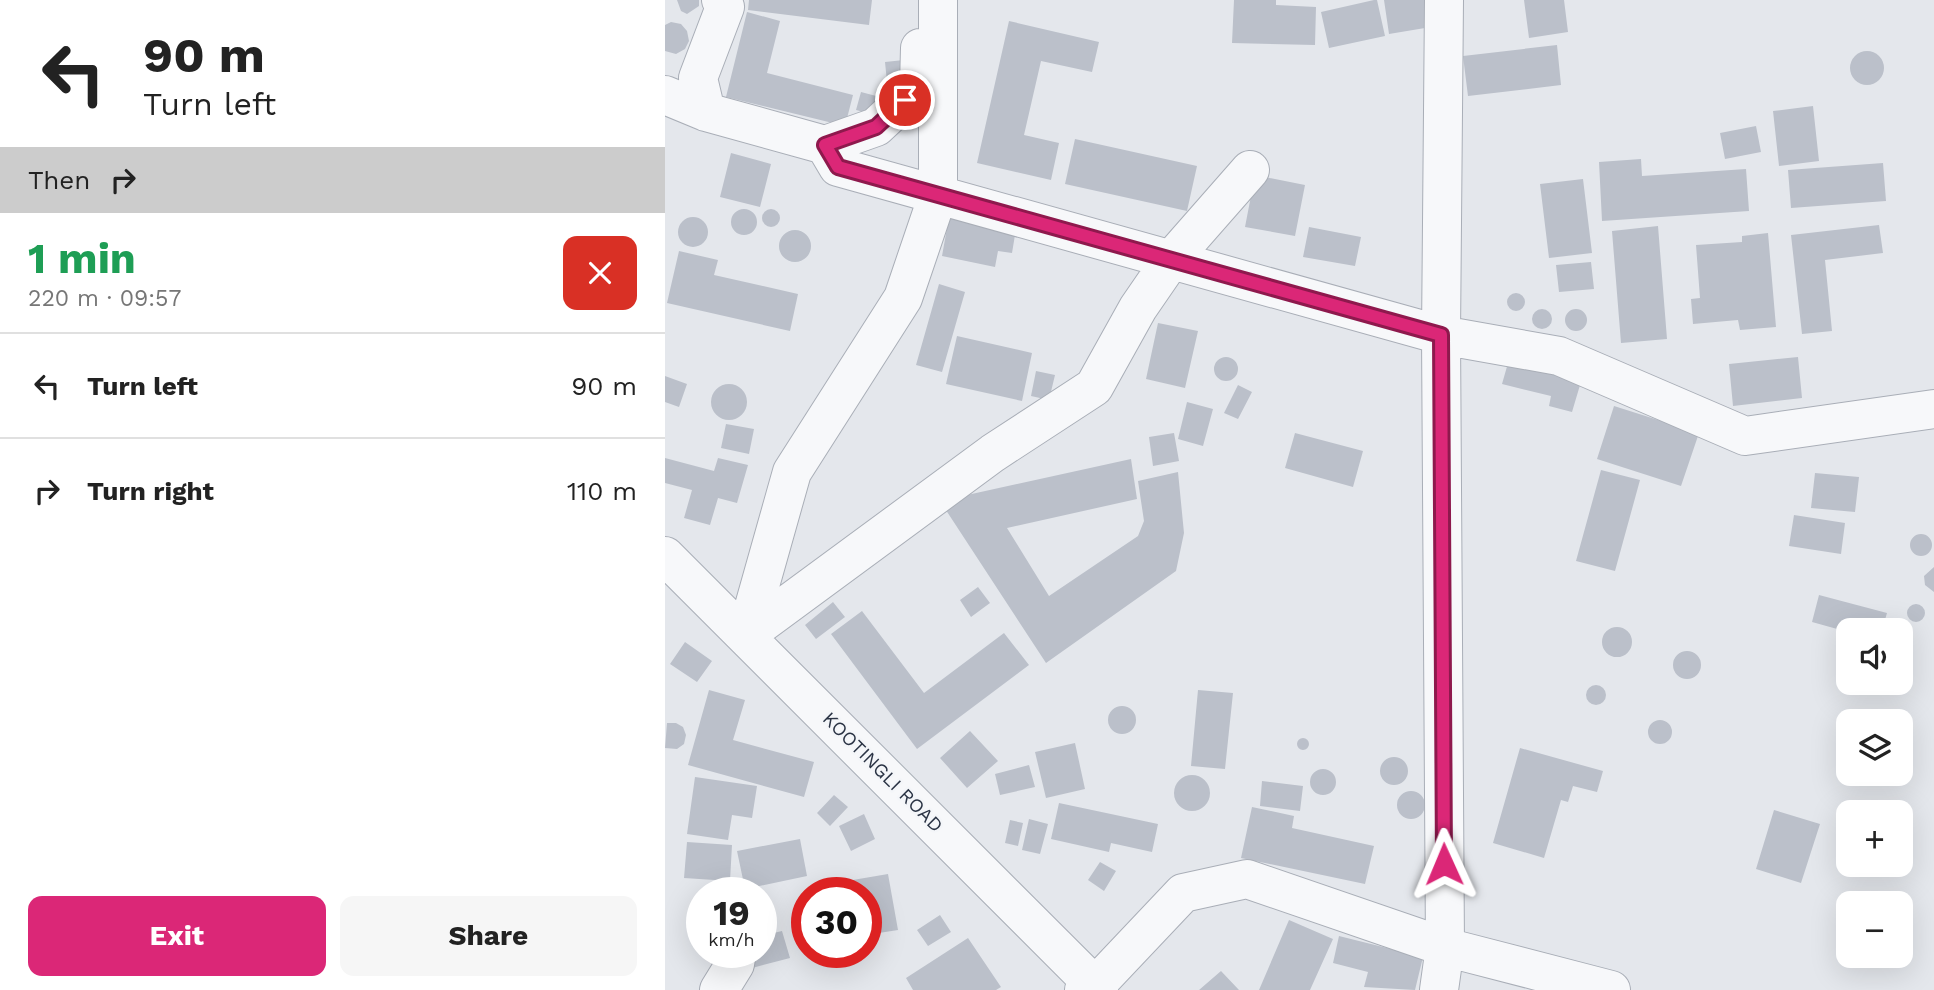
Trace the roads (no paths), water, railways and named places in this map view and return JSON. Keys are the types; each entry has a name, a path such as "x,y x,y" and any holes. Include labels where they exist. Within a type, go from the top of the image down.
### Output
{"street":[{"path":"706,112 698,78 725,7 721,0"},
{"path":"665,95 706,112 825,145 876,127 919,87 922,0"},
{"path":"746,635 792,472 903,298 938,195 938,0"},
{"path":"1439,990 1445,947 1441,335 1444,0"},
{"path":"825,145 838,167 1441,335 1559,356 1745,436 1934,409"},
{"path":"746,635 993,453 1094,387 1137,308 1171,260 1250,170"},
{"name":"KOOTINGLI ROAD","path":"665,556 1093,989"},
{"path":"1093,989 1183,894 1247,879 1445,947 1611,990"},
{"path":"719,990 733,968"}]}
